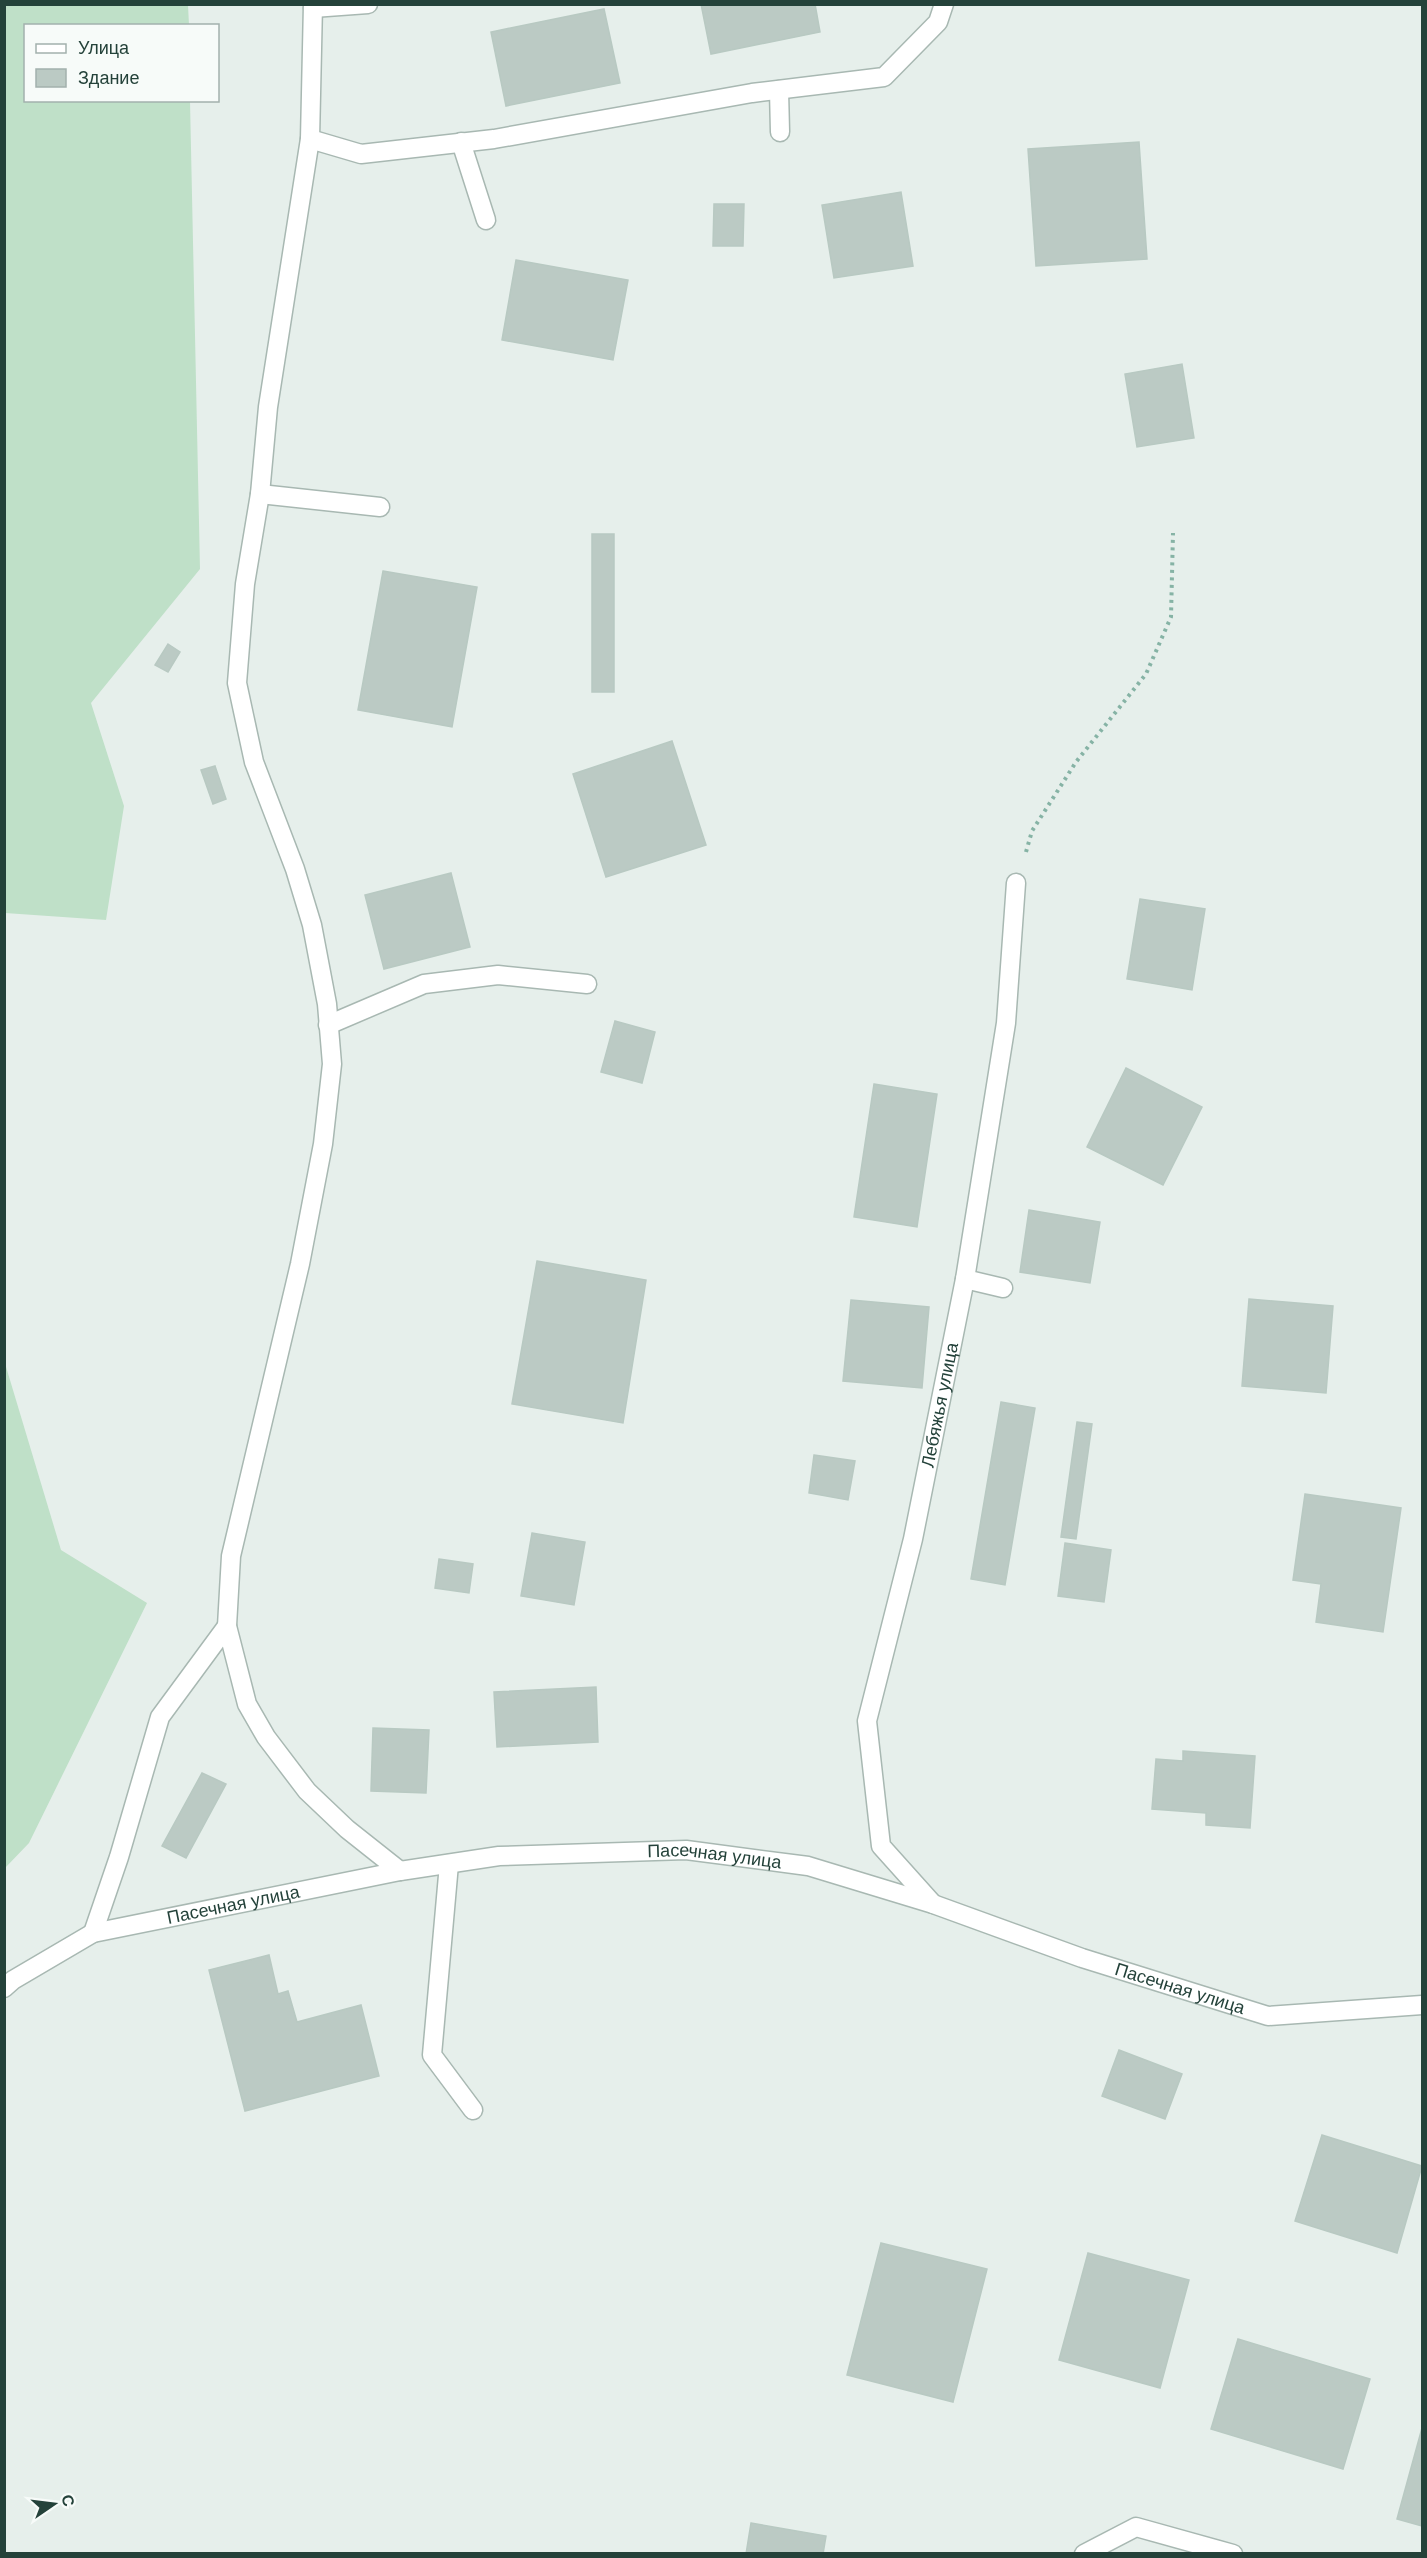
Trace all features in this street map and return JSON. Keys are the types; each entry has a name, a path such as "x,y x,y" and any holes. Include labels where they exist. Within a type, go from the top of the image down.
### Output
{"street":[{"path":"368,4 313,6 310,139 268,407 260,494 245,584 237,683 254,762 295,869 312,925 332,1064 324,1144 300,1264 231,1556 227,1626 247,1704 266,1737 307,1791 347,1829 400,1871"},
{"path":"310,139 361,154 461,142 779,90 884,77 938,22 944,4"},
{"path":"779,90 780,132"},
{"path":"461,142 486,220"},
{"path":"260,494 380,507"},
{"name":"Лебяжья улица","path":"933,1904 881,1846 867,1721 913,1539 965,1279 1006,1023 1016,883"},
{"path":"328,1025 424,984 498,975 587,984"},
{"path":"965,1279 1003,1288"},
{"path":"93,1933 119,1857 160,1717 227,1626"},
{"name":"Пасечная улица","path":"4,1988 13,1980 93,1933 400,1871 499,1856 686,1850 808,1866 933,1904 1082,1958 1268,2016 1422,2005"},
{"path":"449,1864 432,2055 473,2110"},
{"path":"1084,2553 1136,2527 1233,2553"}],"path":[{"path":"1016,883 1032,831 1076,762 1146,674 1171,617 1173,533"}],"green space":[{"path":"4,5 188,5 189,24 24,24 24,102 190,102 200,569 91,703 124,806 106,920 5,913"},
{"path":"4,1360 61,1550 147,1603 29,1843 5,1868"}],"building":[{"path":"701,4 815,4 820,32 711,54"},
{"path":"604,9 620,83 506,106 491,32"},
{"path":"1139,142 1147,259 1036,266 1028,149"},
{"path":"901,192 913,266 834,278 822,205"},
{"path":"714,204 744,204 743,246 713,246"},
{"path":"516,260 628,280 613,360 502,340"},
{"path":"1182,364 1194,438 1137,447 1125,374"},
{"path":"592,534 614,534 614,692 592,692"},
{"path":"383,571 477,587 452,727 358,710"},
{"path":"168,644 180,652 168,672 155,665"},
{"path":"672,741 706,845 606,877 573,774"},
{"path":"215,766 226,799 213,804 201,770"},
{"path":"451,873 470,947 384,969 365,895"},
{"path":"1140,899 1205,909 1192,990 1127,979"},
{"path":"615,1021 655,1032 642,1083 601,1072"},
{"path":"1126,1068 1202,1107 1163,1185 1087,1147"},
{"path":"874,1084 937,1094 917,1227 854,1217"},
{"path":"1029,1210 1100,1222 1090,1283 1020,1272"},
{"path":"537,1261 646,1280 623,1423 512,1404"},
{"path":"1249,1299 1333,1306 1326,1393 1242,1386"},
{"path":"851,1300 929,1307 922,1388 843,1381"},
{"path":"1001,1402 1035,1408 1005,1585 971,1579"},
{"path":"1077,1422 1092,1424 1076,1539 1061,1537"},
{"path":"814,1455 855,1461 848,1500 809,1493"},
{"path":"1305,1494 1401,1508 1383,1632 1316,1622 1321,1584 1293,1580"},
{"path":"532,1533 585,1542 574,1605 521,1596"},
{"path":"1065,1543 1111,1550 1104,1602 1058,1596"},
{"path":"439,1559 473,1564 469,1593 435,1588"},
{"path":"596,1687 598,1742 497,1747 494,1692"},
{"path":"373,1728 429,1730 426,1793 371,1791"},
{"path":"1183,1751 1255,1756 1250,1828 1206,1825 1206,1813 1152,1809 1156,1759 1183,1761"},
{"path":"202,1773 226,1784 186,1858 162,1846"},
{"path":"269,1955 278,1994 288,1991 297,2022 361,2005 379,2076 245,2111 209,1970"},
{"path":"1119,2050 1182,2074 1165,2119 1102,2096"},
{"path":"1322,2135 1422,2166 1397,2253 1295,2221"},
{"path":"881,2243 987,2269 953,2402 847,2375"},
{"path":"1088,2253 1189,2280 1160,2388 1059,2360"},
{"path":"1238,2339 1370,2379 1343,2469 1211,2429"},
{"path":"1422,2428 1422,2526 1397,2519"},
{"path":"751,2523 826,2536 823,2554 746,2554"}]}
